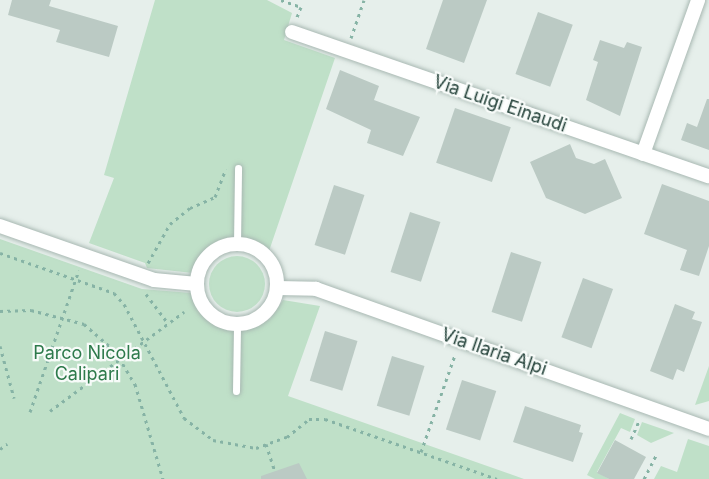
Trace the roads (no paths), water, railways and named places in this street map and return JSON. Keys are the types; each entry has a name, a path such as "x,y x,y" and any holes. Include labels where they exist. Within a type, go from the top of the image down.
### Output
{"street":[{"path":"643,154 698,0"},
{"name":"Via Luigi Einaudi","path":"292,32 709,176"},
{"path":"0,226 144,276 198,284"},
{"path":"237,244 258,250 267,257 276,276 277,288 264,314 237,324 214,316 200,296 198,284 199,272 209,256 225,246 237,244"},
{"name":"Via Ilaria Alpi","path":"277,288 316,289 709,429"}],"lane":[{"path":"237,244 238,168"},
{"path":"236,391 237,324"}],"park label":[{"name":"Parco Nicola Calipari","path":"87,364"}]}
